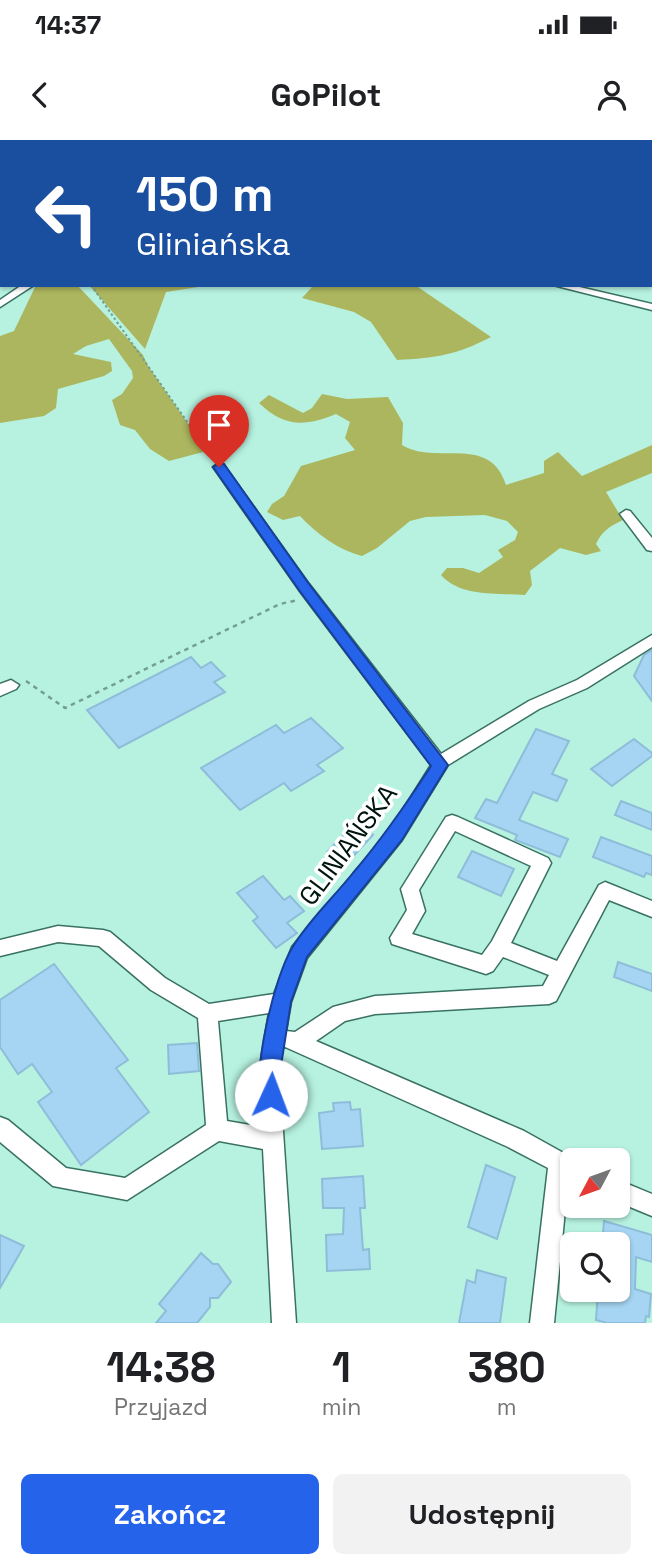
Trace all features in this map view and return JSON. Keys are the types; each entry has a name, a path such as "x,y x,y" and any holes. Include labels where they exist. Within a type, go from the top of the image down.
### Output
{"street":[{"path":"0,304 26,287"},
{"path":"567,287 652,307"},
{"path":"219,467 312,598 439,764 534,705 582,684 652,640"},
{"path":"626,514 652,547"},
{"name":"GLINIAŃSKA","path":"284,1323 269,1072 287,1038 281,1002 299,953 396,835 439,764"},
{"path":"452,822 542,863 499,947 486,965 399,938 416,911 410,889 452,822"},
{"path":"287,1038 340,1013 376,1005 549,995 605,890 652,909"},
{"path":"0,948 58,934 103,938 158,984 207,1013 281,1002"},
{"path":"499,947 561,971"},
{"path":"207,1013 217,1130"},
{"path":"287,1038 516,1139 560,1164"},
{"path":"0,1128 61,1178 127,1189 217,1130 274,1140"},
{"path":"630,1196 652,1205"},
{"path":"542,1323 560,1206"}],"path":[{"path":"91,287 219,467"},
{"path":"5,688 24,679 65,708 280,604 312,598"}],"green space":[{"path":"35,287 79,287 143,355 207,451 169,461 150,449 135,430 120,425 112,400 122,394 133,378 132,371 109,339 86,346 73,354 111,362 112,371 104,376 58,389 56,408 44,416 0,423 0,336 14,331"},
{"path":"91,287 198,287 166,292 145,349"},
{"path":"312,287 418,287 491,337 446,354 397,360 371,322 354,312 302,298"},
{"path":"322,394 347,399 388,397 403,423 402,445 415,451 460,453 488,460 498,469 506,485 544,473 544,461 558,452 582,476 652,445 652,473 606,492 623,520 601,536 596,544 601,551 586,555 560,548 530,571 532,585 525,595 469,590 458,587 441,575 447,568 463,568 479,573 503,557 498,550 515,540 518,532 507,521 485,515 426,517 410,521 377,548 362,556 328,540 300,516 283,520 267,512 272,504 284,496 301,466 355,450 345,438 350,422 336,414 304,423 295,422 277,417 259,403 269,395 303,413 312,408"}],"building":[{"path":"652,650 652,701 634,676 644,655"},
{"path":"191,657 201,668 211,662 225,676 214,682 225,692 119,748 87,710"},
{"path":"311,718 343,748 317,765 324,771 291,791 284,783 240,810 201,768 276,725 284,733"},
{"path":"536,729 569,741 552,774 567,780 557,801 533,792 519,820 568,839 560,857 515,840 517,835 475,818 486,799 497,803"},
{"path":"634,739 652,753 652,756 612,786 591,769"},
{"path":"621,801 652,813 652,830 615,815"},
{"path":"355,823 373,835 346,864 327,852"},
{"path":"601,837 652,856 652,875 646,873 644,877 593,857"},
{"path":"472,851 514,869 501,896 458,877"},
{"path":"263,876 284,900 290,896 304,911 287,923 297,933 276,948 253,921 258,917 237,893"},
{"path":"618,962 652,974 652,991 614,977"},
{"path":"54,964 128,1060 116,1068 149,1112 81,1165 38,1102 52,1092 32,1064 18,1074 0,1047 0,1000"},
{"path":"197,1043 199,1071 169,1074 168,1045"},
{"path":"350,1102 351,1110 360,1109 363,1146 322,1149 319,1113 334,1111 333,1103"},
{"path":"486,1165 515,1177 497,1239 468,1227"},
{"path":"363,1176 365,1208 360,1208 363,1250 369,1249 370,1269 327,1271 326,1235 343,1234 344,1208 323,1208 322,1179"},
{"path":"604,1221 652,1235 652,1262 636,1257 635,1289 651,1294 649,1317 646,1316 645,1323 607,1323 596,1320 597,1302 630,1302 630,1232 603,1232"},
{"path":"0,1235 24,1246 0,1288"},
{"path":"201,1253 213,1264 218,1264 231,1282 218,1298 210,1298 210,1307 197,1323 156,1323 166,1311 159,1304"},
{"path":"477,1270 506,1278 500,1323 459,1323 467,1280 475,1283"}],"route":[{"path":"219,467 304,587 440,765 396,835 339,908 299,953 281,1002 269,1072 271,1095"}]}
